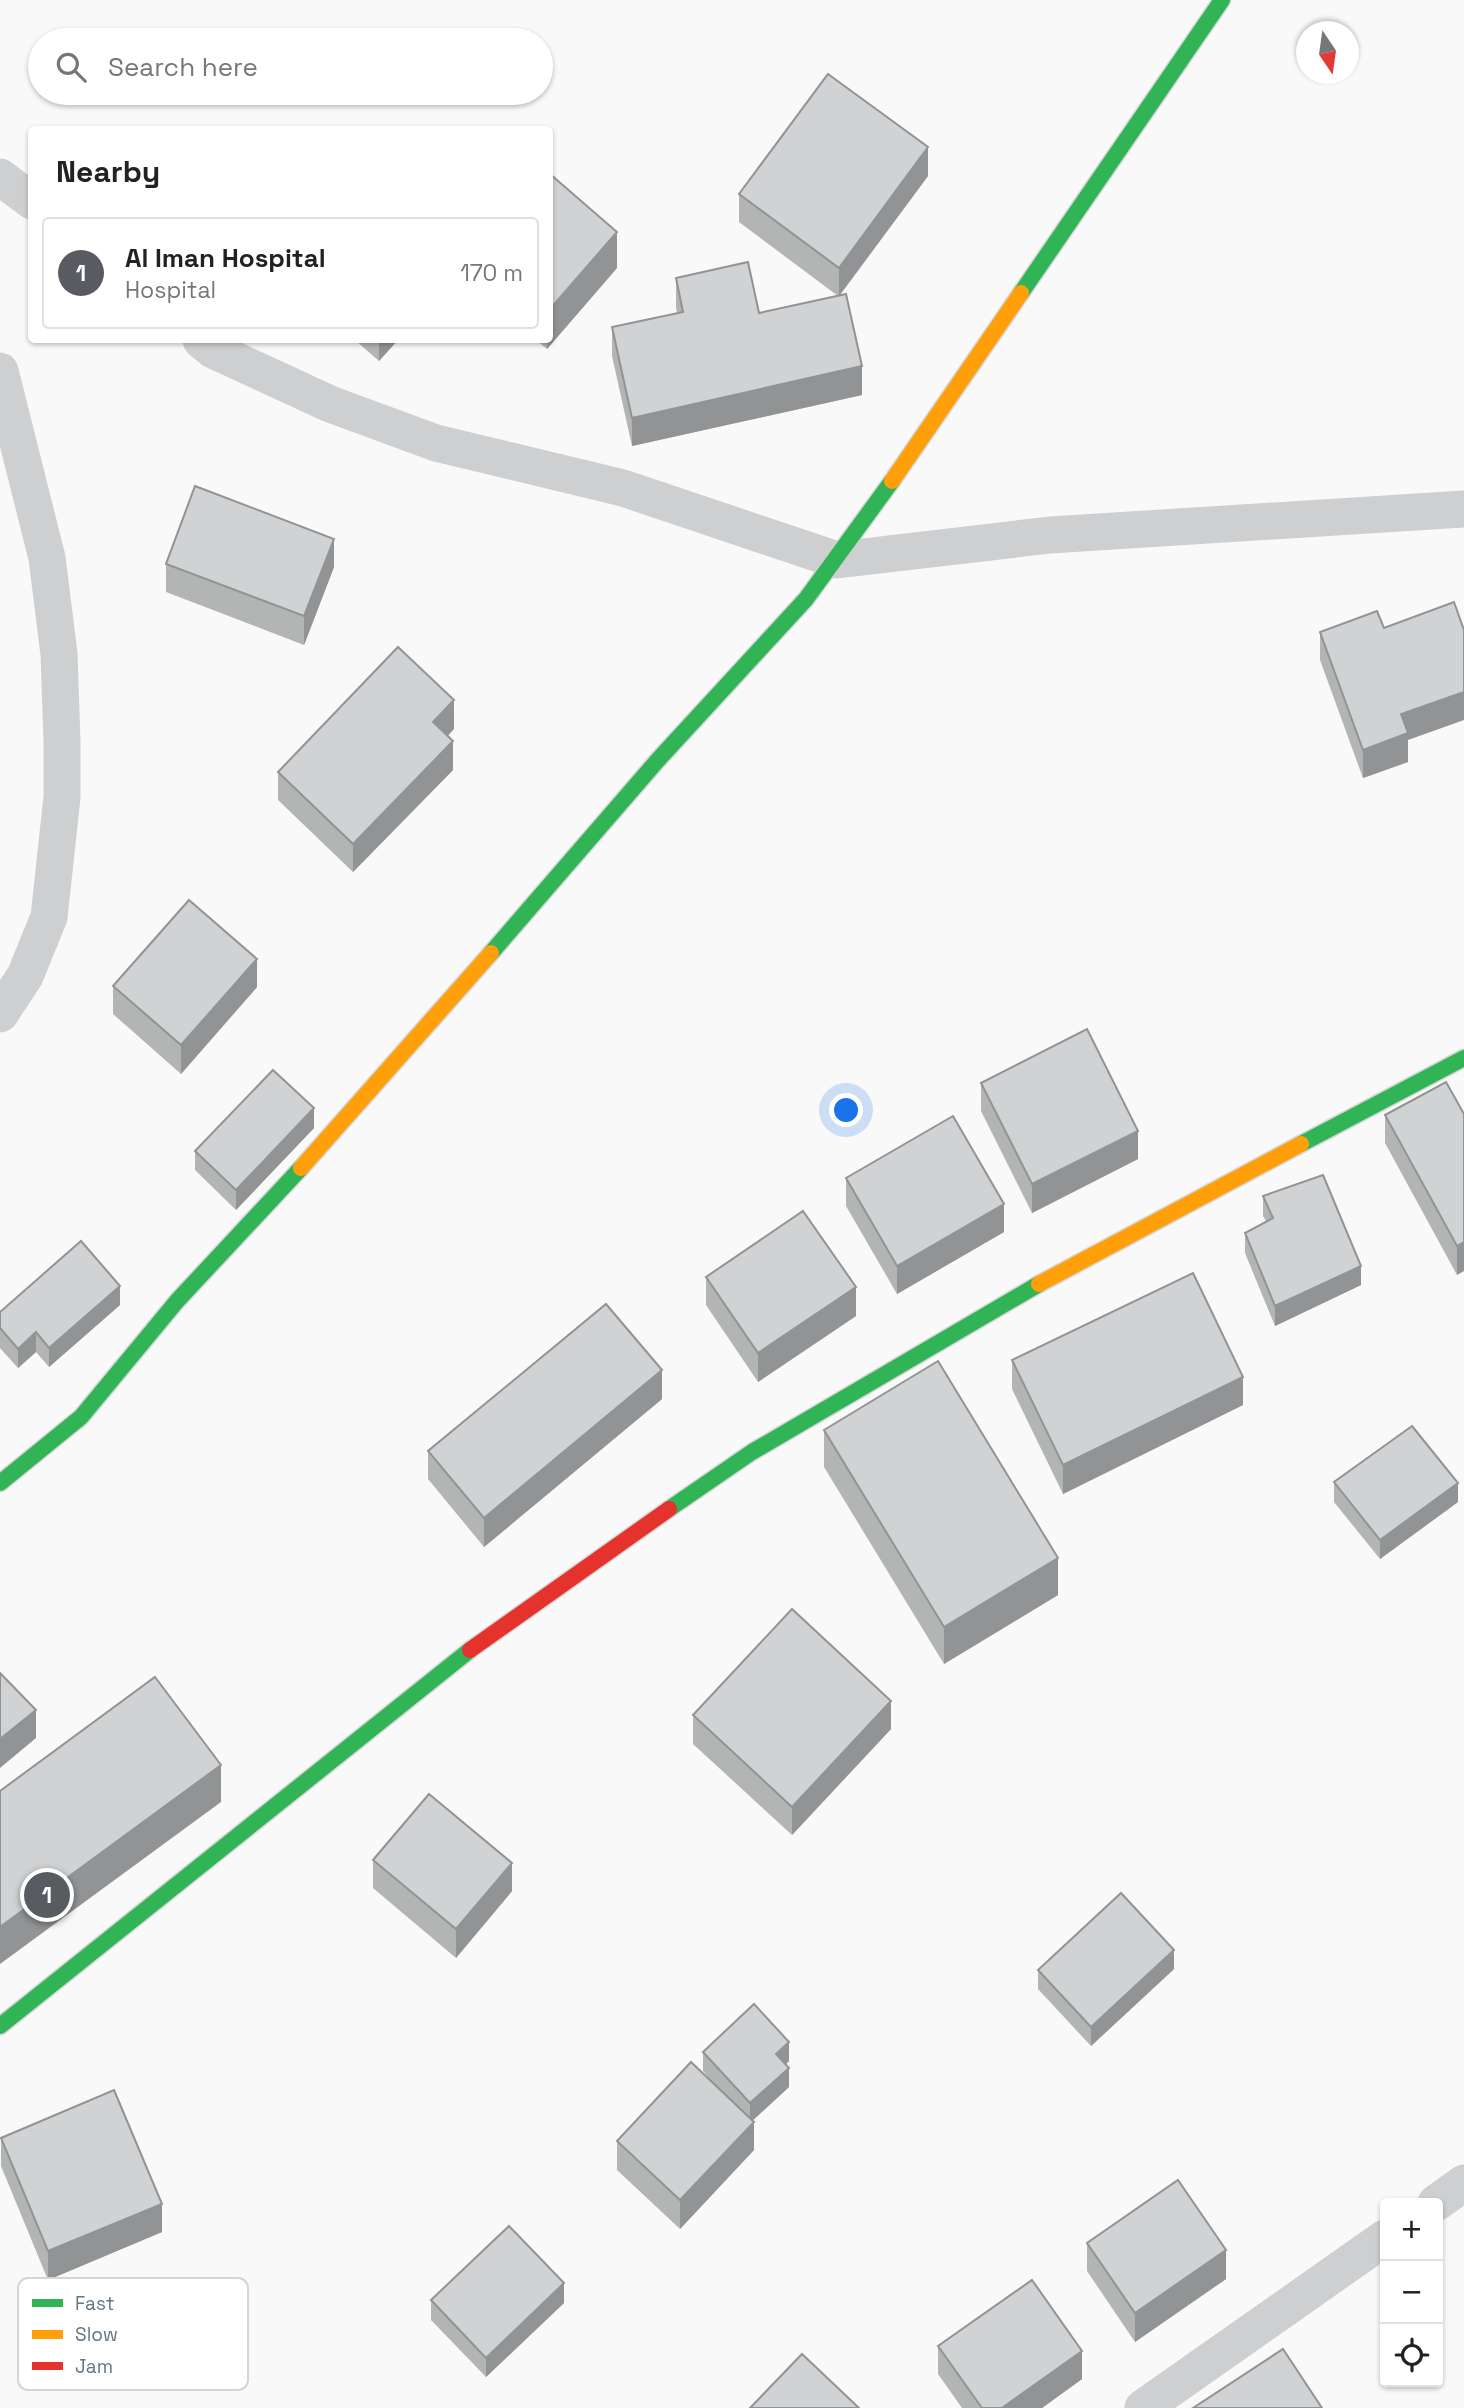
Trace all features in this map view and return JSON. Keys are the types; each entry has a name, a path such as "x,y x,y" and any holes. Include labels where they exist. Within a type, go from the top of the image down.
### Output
{"main road":[{"path":"0,1483 81,1417 177,1301 349,1117 657,761 806,599 837,560 1222,0"},
{"path":"0,2026 491,1633 752,1452 1082,1259 1464,1058"}],"street":[{"path":"0,177 28,198"},
{"path":"205,343 213,350 330,404 436,443 623,488 837,560 1049,535 1464,509"},
{"path":"0,371 47,558 59,654 62,797 49,917 25,976 0,1014"},
{"path":"1443,2198 1464,2183"},
{"path":"1143,2408 1380,2242"}],"building":[{"path":"828,74 928,147 839,268 739,194"},
{"path":"553,177 617,232 553,306"},
{"path":"748,262 759,313 846,294 862,366 632,418 612,327 683,312 676,278"},
{"path":"195,486 334,539 304,616 166,564"},
{"path":"1454,602 1464,630 1464,692 1401,714 1408,733 1363,750 1320,632 1377,611 1384,628"},
{"path":"398,647 454,700 433,722 453,741 353,844 278,772"},
{"path":"189,900 257,959 181,1045 113,986"},
{"path":"1087,1029 1138,1131 1032,1184 981,1083"},
{"path":"273,1070 314,1108 236,1190 195,1151"},
{"path":"1446,1082 1464,1114 1464,1242 1457,1246 1385,1115"},
{"path":"953,1116 1004,1204 897,1266 846,1178"},
{"path":"1323,1175 1361,1266 1275,1306 1245,1233 1273,1218 1263,1196"},
{"path":"803,1211 856,1287 758,1353 706,1277"},
{"path":"81,1241 120,1286 49,1348 36,1332 18,1349 0,1328 0,1312"},
{"path":"1193,1273 1243,1377 1063,1465 1012,1360"},
{"path":"606,1304 662,1370 484,1518 428,1451"},
{"path":"938,1361 1058,1558 944,1627 824,1430"},
{"path":"1412,1426 1458,1483 1380,1540 1334,1482"},
{"path":"792,1609 891,1701 792,1807 693,1715"},
{"path":"0,1673 36,1710 0,1739"},
{"path":"155,1677 221,1765 0,1927 0,1791"},
{"path":"429,1794 512,1863 456,1929 373,1860"},
{"path":"1121,1893 1174,1950 1091,2027 1038,1970"},
{"path":"754,2004 789,2042 776,2054 789,2068 750,2103 703,2052"},
{"path":"691,2062 754,2122 680,2200 617,2141"},
{"path":"114,2090 162,2204 48,2251 1,2138"},
{"path":"1178,2180 1226,2250 1135,2313 1087,2243"},
{"path":"509,2226 564,2283 486,2358 431,2300"},
{"path":"1032,2280 1082,2351 1002,2408 982,2408 938,2346"},
{"path":"1283,2349 1322,2408 1193,2408"},
{"path":"802,2354 859,2408 750,2408"}],"traffic: fast":[{"path":"1021,293 1222,0"},
{"path":"491,953 657,761 806,599 892,481"},
{"path":"1301,1144 1464,1058"},
{"path":"0,1483 81,1417 177,1301 301,1168"},
{"path":"669,1509 752,1452 1039,1284"},
{"path":"0,2026 470,1650"}],"traffic: slow":[{"path":"892,481 1021,293"},
{"path":"301,1168 491,953"},
{"path":"1039,1284 1301,1144"}],"traffic: jam":[{"path":"470,1650 669,1509"}],"place":[{"name":"Al Iman Hospital","path":"47,1895"}]}
